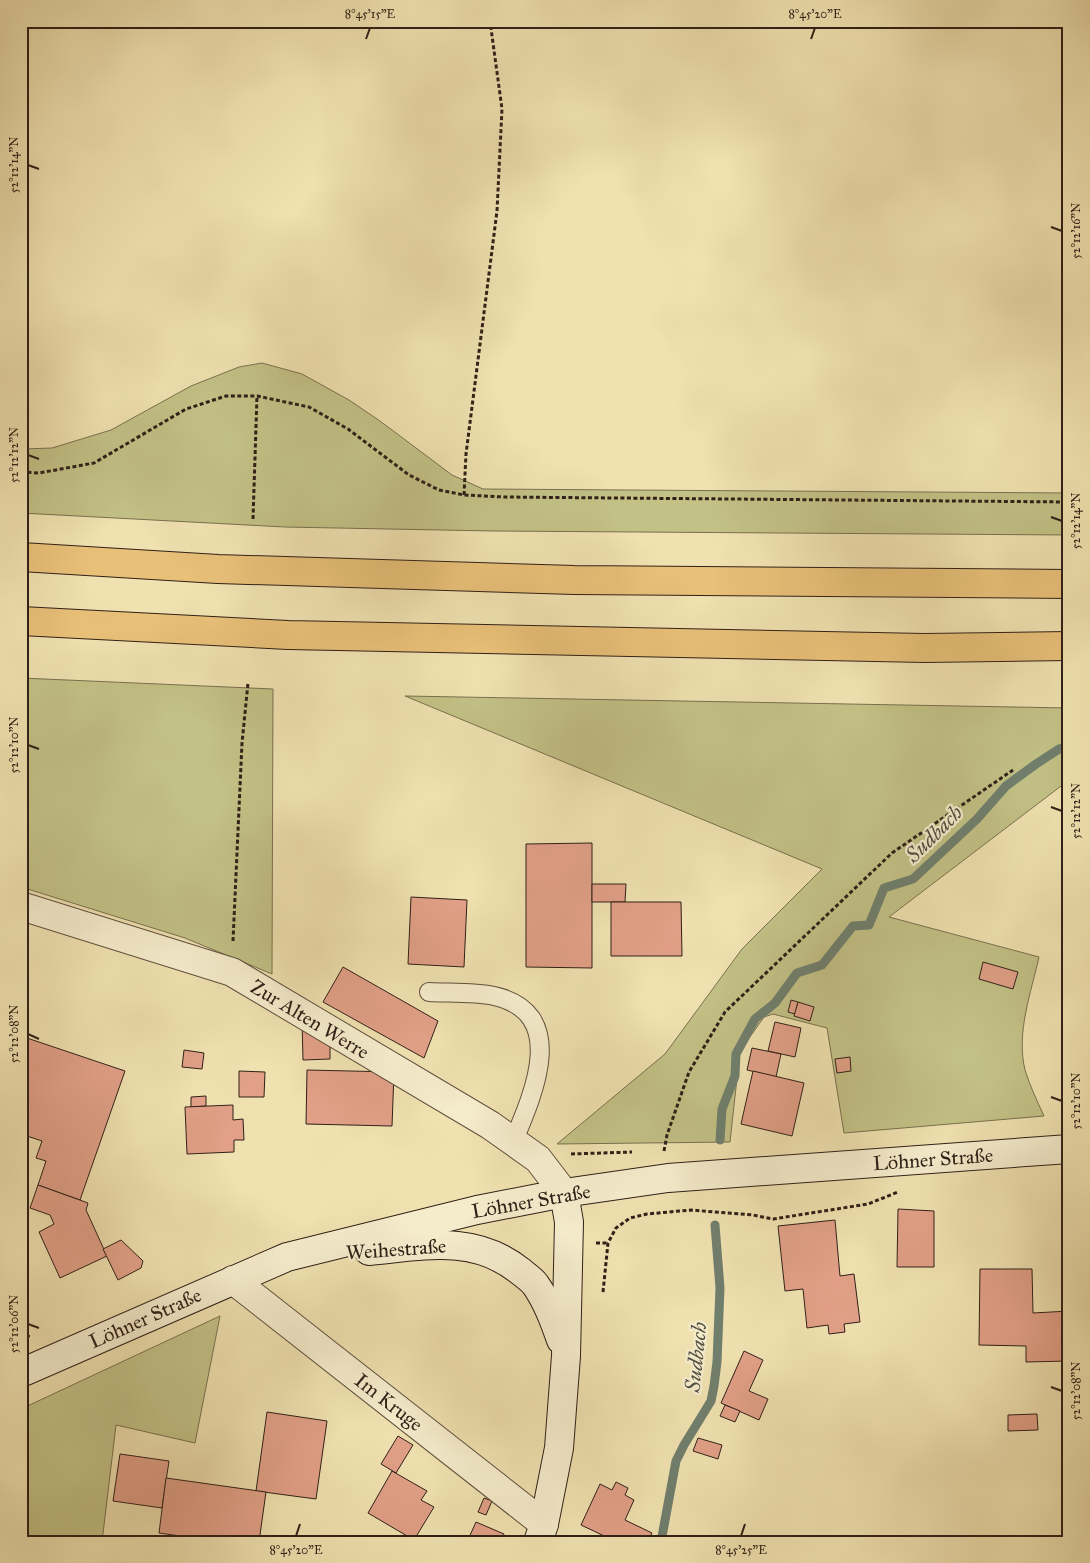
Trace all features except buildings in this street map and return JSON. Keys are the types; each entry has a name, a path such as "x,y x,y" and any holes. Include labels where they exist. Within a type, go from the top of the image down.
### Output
{"highway":[{"path":"21,557 218,569 554,580 1065,583"},
{"path":"21,620 288,636 915,648 1069,646"}],"main road":[{"name":"Zur Alten Werre","path":"21,906 232,972 490,1126 538,1159 564,1193"},
{"name":"Löhner Straße","path":"21,1373 287,1257 478,1210 564,1193 668,1178 1069,1149"},
{"name":"Weihestraße","path":"541,1533 559,1448 566,1356 569,1222 564,1193"},
{"name":"Weihestraße","path":"287,1257 448,1244 488,1252 510,1263 534,1282 551,1311 566,1356"},
{"name":"Im Kruge","path":"234,1280 541,1533"}],"lane":[{"path":"429,992 494,996 508,1001 531,1017 536,1027 540,1056 531,1099 513,1142"}],"path":[{"path":"464,495 466,454 497,211 502,110 490,21"},
{"path":"21,472 39,473 94,463 186,409 226,396 257,396 309,407 348,429 409,475 439,490 464,495 1069,502"},
{"path":"253,519 257,396"},
{"path":"232,972 242,743 248,682"},
{"path":"668,1178 663,1151 689,1072 725,1012 892,853 1012,770"},
{"path":"603,1292 608,1243 616,1228 630,1218 647,1214 691,1210 753,1215 773,1219 868,1204 904,1190"}],"shaded area":[{"path":"262,363 302,374 349,400 452,475 483,489 1069,493 1069,535 493,531 285,527 21,513 21,449 52,448 111,430 191,386 239,367"},
{"path":"21,678 273,689 272,974 185,938 21,887"},
{"path":"405,696 1069,708 1069,780 889,917 1039,957 1023,1027 1022,1042 1025,1070 1044,1116 844,1133 827,1028 773,1014 764,1017 740,1051 730,1142 557,1144 665,1054 742,949 822,869"},
{"path":"220,1316 195,1443 116,1425 102,1542 21,1542 21,1409"}],"waterway":[{"name":"Sudbach","path":"720,1140 722,1109 735,1076 736,1054 755,1019 775,1003 797,973 822,965 853,926 869,925 884,888 913,879 977,819 1006,786 1059,749 1069,747"},
{"name":"Sudbach","path":"661,1542 676,1461 711,1401 714,1386 717,1362 720,1288 715,1225"}]}
